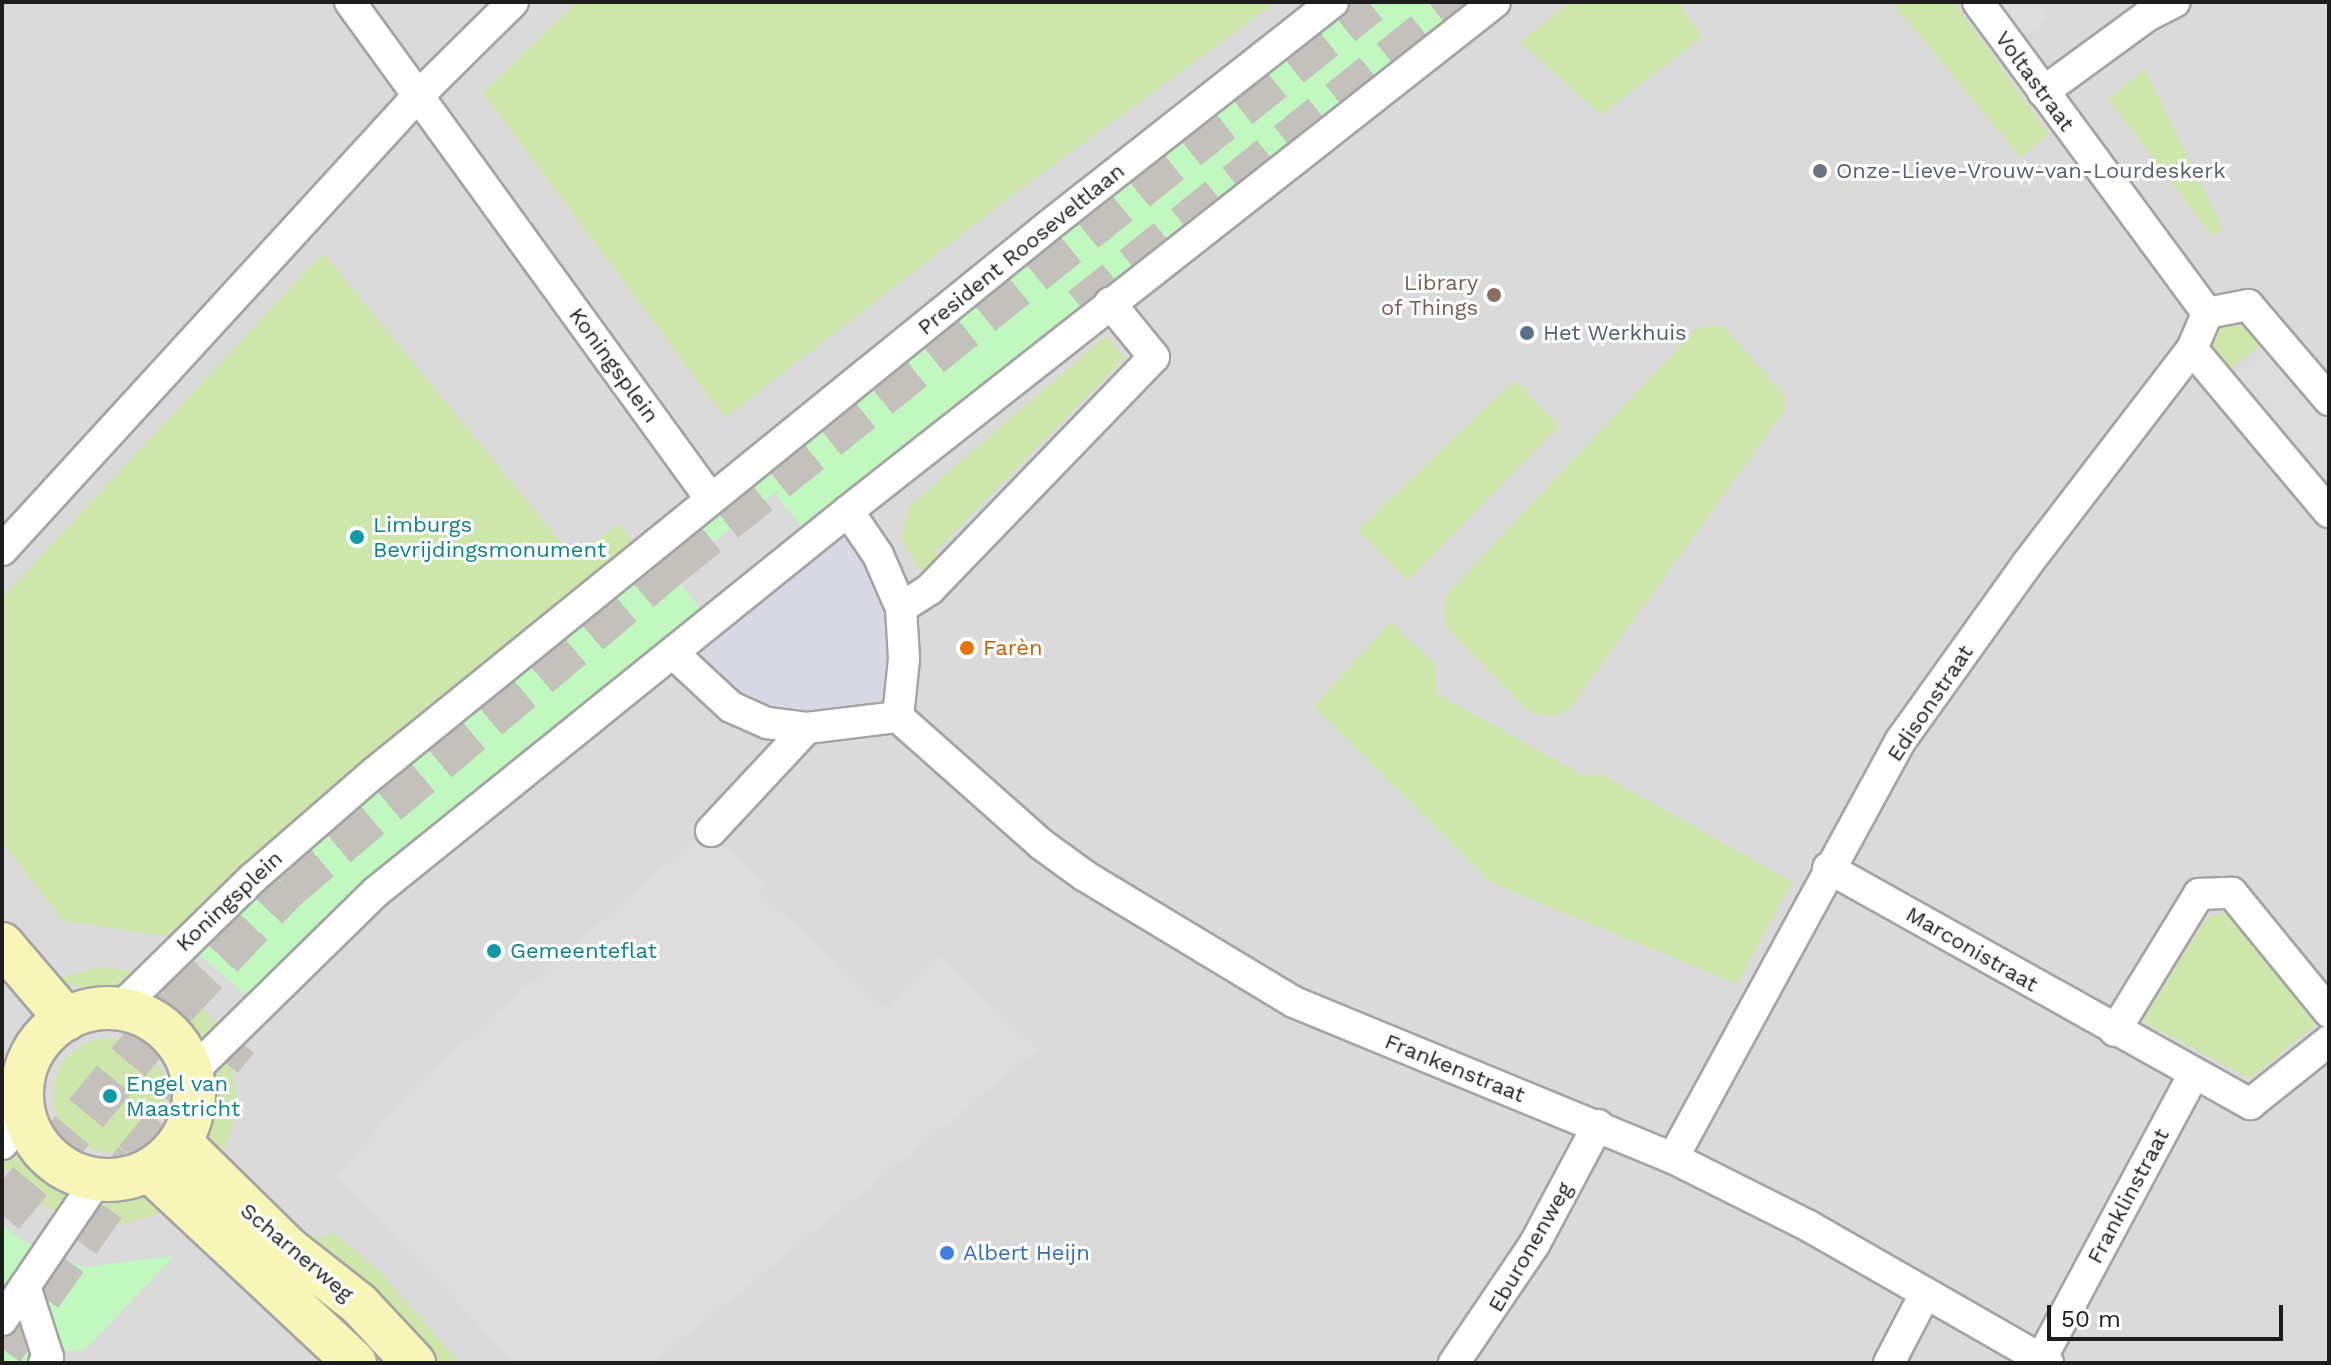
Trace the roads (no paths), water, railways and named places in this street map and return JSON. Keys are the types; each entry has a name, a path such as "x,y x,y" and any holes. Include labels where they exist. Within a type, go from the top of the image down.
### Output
{"street":[{"name":"Koningsplein","path":"119,1009 289,845 710,498 350,2"},
{"path":"2,550 417,97 513,2"},
{"name":"President Rooseveltlaan","path":"710,498 1333,2"},
{"path":"191,1073 377,891 675,655 848,511 1495,2"},
{"name":"Voltastraat","path":"1978,2 2207,313"},
{"path":"2043,92 2134,25 2175,2"},
{"path":"901,608 930,589 1154,357 1110,303"},
{"path":"2207,313 2248,305 2329,400"},
{"name":"Edisonstraat","path":"1673,1158 1828,868 1901,740 2027,564 2192,349 2207,313"},
{"path":"2192,349 2329,512"},
{"path":"675,655 731,707 767,723 807,728 898,717 904,659 901,608 878,555 848,511"},
{"name":"Frankenstraat","path":"898,717 1041,844 1220,960 1294,1002 1673,1158 1807,1225 2044,1361"},
{"path":"711,831 807,728"},
{"name":"Marconistraat","path":"1828,868 2193,1075 2250,1104 2329,1041"},
{"path":"2115,1031 2199,894 2232,893 2329,1012"},
{"path":"2,944 66,1019"},
{"path":"98,1009 119,1009 165,1030 182,1049 191,1073 194,1101 180,1142 149,1170 125,1179 98,1179 58,1164 38,1143 14,1131 14,1057 66,1019 98,1009"},
{"name":"Franklinstraat","path":"2044,1361 2193,1075"},
{"name":"Eburonenweg","path":"1454,1363 1534,1245 1598,1125"},
{"name":"Scharnerweg","path":"180,1142 289,1249 347,1293 414,1363"},
{"name":"Scharnerweg","path":"149,1170 355,1363"},
{"path":"2,1320 98,1179"},
{"path":"25,1286 48,1357 44,1363"},
{"path":"1889,1363 1925,1294"}],"tunnel":[{"path":"2,1215 176,1005 286,888 673,562 1369,2"},
{"path":"1082,309 1464,2"},
{"path":"2,1349 136,1160 237,1039"}],"place":[{"name":"Onze-Lieve-Vrouw-van-Lourdeskerk","path":"1820,171"},
{"name":"Library of Things","path":"1494,295"},
{"name":"Het Werkhuis","path":"1527,333"},
{"name":"Limburgs Bevrijdingsmonument","path":"357,537"},
{"name":"Farèn","path":"967,648"},
{"name":"Gemeenteflat","path":"494,951"},
{"name":"Engel van Maastricht","path":"110,1096"},
{"name":"Albert Heijn","path":"947,1253"}]}
